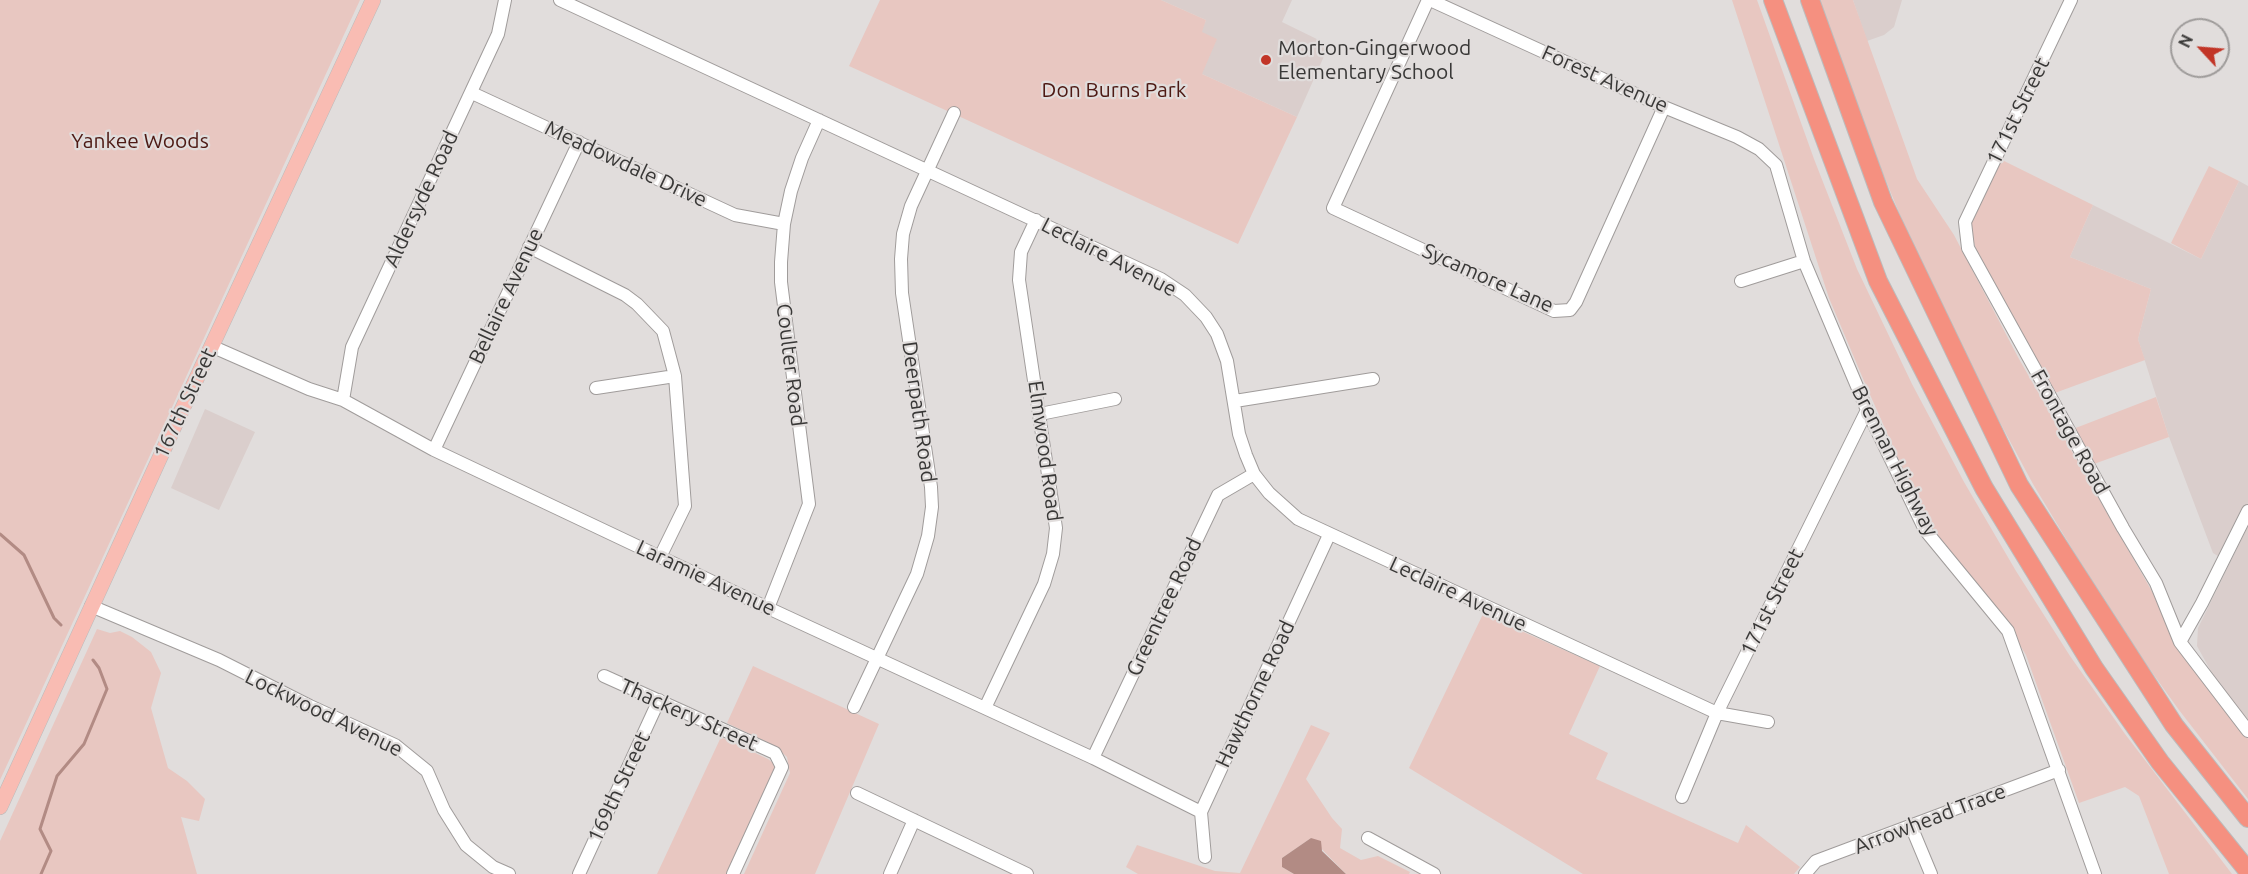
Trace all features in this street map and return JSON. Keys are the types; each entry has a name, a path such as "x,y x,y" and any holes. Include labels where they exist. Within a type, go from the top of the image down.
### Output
{"highway":[{"path":"1773,0 1878,281 1984,488 2094,668 2160,762 2248,871"},
{"path":"1810,0 1883,202 2019,485 2174,725 2248,818"}],"main road":[{"name":"167th Street","path":"0,807 211,346 373,0"}],"street":[{"name":"Aldersyde Road","path":"343,399 352,347 498,34 505,0"},
{"name":"Leclaire Avenue","path":"560,0 1161,279 1185,295 1206,317 1217,334 1227,361 1239,434 1254,474 1283,508 1298,519 1717,713 1768,722"},
{"name":"Forest Avenue","path":"1429,0 1664,107 1737,137 1759,149 1776,165"},
{"name":"Sycamore Lane","path":"1429,0 1334,208 1554,311 1570,310 1576,302 1664,107"},
{"name":"171st Street","path":"1965,222 2071,0"},
{"name":"Meadowdale Drive","path":"471,93 735,215 784,224"},
{"name":"Deerpath Road","path":"854,707 917,574 928,536 932,507 931,487 902,293 902,245 907,218 954,113"},
{"name":"Coulter Road","path":"768,608 809,504 781,282 784,224 797,172 819,120"},
{"name":"Bellaire Avenue","path":"434,450 579,142"},
{"name":"Brennan Highway","path":"1776,165 1804,261 1867,410 1925,530 2008,631 2095,874"},
{"name":"Elmwood Road","path":"985,708 1044,584 1053,554 1056,528 1018,268 1021,252 1036,220"},
{"name":"Frontage Road","path":"1965,222 1968,248 2156,583 2180,642 2248,731"},
{"path":"529,248 625,295 663,331 675,376 685,506 660,557"},
{"path":"1741,281 1804,261"},
{"name":"Laramie Avenue","path":"211,346 309,389 343,399 434,450 1093,758 1200,812"},
{"path":"596,388 675,376"},
{"path":"1235,401 1373,379"},
{"path":"1040,414 1115,399"},
{"name":"171st Street","path":"1682,797 1717,713 1867,410"},
{"name":"Greentree Road","path":"1093,758 1218,495 1254,474"},
{"path":"2180,642 2248,511"},
{"name":"Hawthorne Road","path":"1200,812 1329,535"},
{"name":"Lockwood Avenue","path":"91,606 219,660 310,706 395,745 427,771 444,810 466,845 493,867 509,874"},
{"name":"Thackery Street","path":"604,676 775,753 782,767 733,874"},
{"name":"169th Street","path":"579,874 658,700"},
{"name":"Arrowhead Trace","path":"1805,874 1816,861 2059,770"},
{"path":"857,793 1027,874"},
{"path":"1200,812 1205,857"},
{"path":"890,874 914,820"},
{"path":"1911,826 1931,874"},
{"path":"1368,838 1434,874"}],"shaded area":[{"name":"Morton-Gingerwood Elementary School","path":"1161,0 1292,0 1282,22 1329,45 1297,117 1202,74 1201,32 1206,20"},
{"path":"1853,0 1902,0 1894,27 1884,35 1867,41"},
{"path":"2239,181 2248,186 2248,503 2221,558 2213,553 2169,437 2138,339 2151,289 2070,257 2093,205 2201,259"},
{"path":"205,409 255,432 219,510 171,488"},
{"path":"2248,526 2248,721 2218,684 2197,646 2198,628"},
{"path":"1311,838 1321,841 1322,851 1346,874 1294,874 1282,867 1282,858"}],"green space":[{"name":"Yankee Woods","path":"0,0 360,0 0,780"},
{"name":"Don Burns Park","path":"880,0 1161,0 1206,20 1202,32 1217,39 1202,74 1297,117 1238,244 849,66"},
{"path":"1732,0 1757,0 1814,159 1857,269 1912,384 1964,482 2016,571 2070,656 2125,734 2232,874 2169,874 2139,796 2125,787 2079,803 2026,655 2001,614 1932,528 1864,381 1829,298"},
{"path":"1819,0 1853,0 1917,179 1954,235 2019,359 2201,677 2248,739 2248,799 2146,664 2033,484 1990,404 1911,242 1882,171"},
{"path":"2000,159 2093,205 2070,257 2151,289 2138,339 2145,360 2052,394 1979,257 1971,234 1972,216"},
{"path":"2209,166 2239,181 2201,259 2171,243"},
{"path":"2156,397 2169,437 2091,465 2073,429"},
{"path":"1483,614 1600,666 1569,734 1608,753 1596,779 1738,843 1746,825 1800,867 1794,874 1583,874 1409,768"},
{"path":"97,629 110,633 120,631 132,637 151,652 161,673 151,708 168,768 187,781 205,799 199,821 181,817 197,874 0,874 0,841"},
{"path":"753,666 879,724 815,874 744,874 790,773 787,757 775,746 727,723"},
{"path":"1311,725 1330,733 1306,779 1342,829 1340,848 1361,860 1378,856 1410,872 1409,874 1346,874 1311,838 1282,858 1282,867 1294,874 1138,874 1126,867 1137,845 1215,871 1240,873"},
{"path":"721,737 768,759 773,763 775,770 728,874 657,874"}],"waterway":[{"path":"0,534 24,555 54,618 61,625"},
{"path":"41,874 51,851 40,829 57,776 84,744 107,689 99,668 93,660"}],"place":[{"name":"Morton-Gingerwood Elementary School","path":"1266,60"}]}
